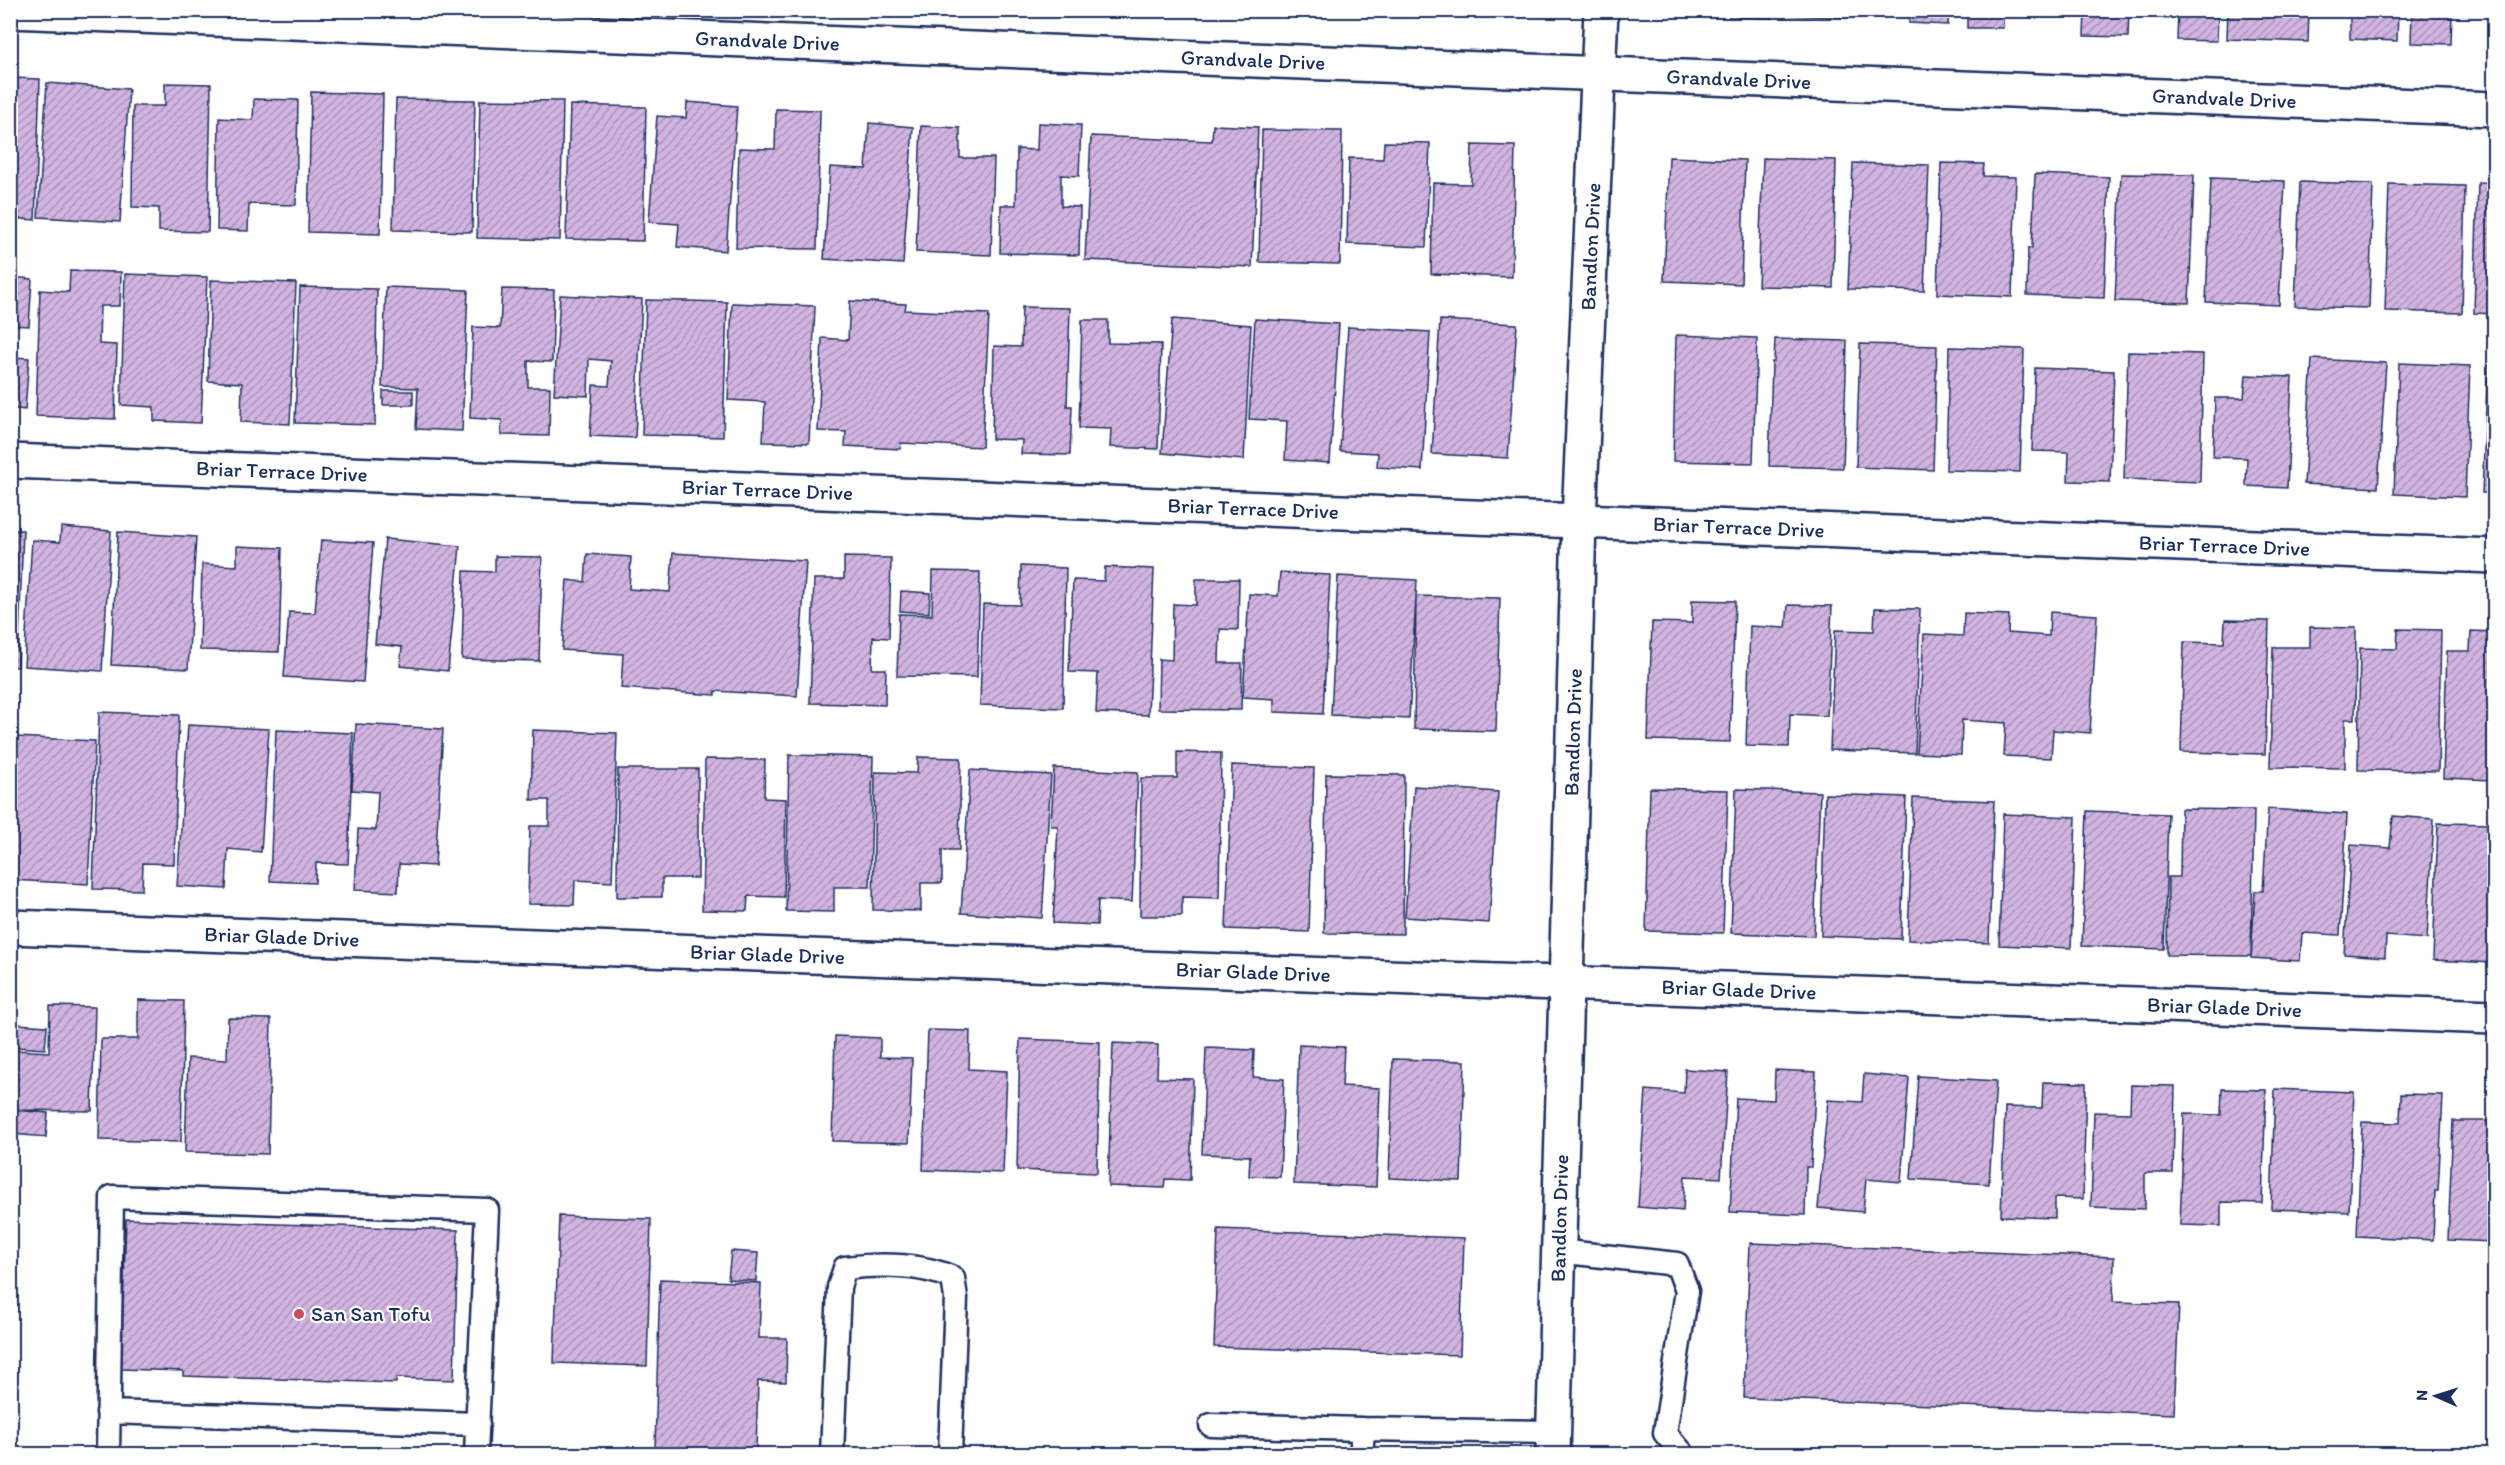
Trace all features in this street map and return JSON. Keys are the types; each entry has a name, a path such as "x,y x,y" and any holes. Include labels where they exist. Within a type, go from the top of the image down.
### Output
{"street":[{"name":"Bandlon Drive","path":"1553,1443 1564,983 1579,521 1601,10"},
{"name":"Grandvale Drive","path":"10,11 2494,109"},
{"name":"Briar Terrace Drive","path":"10,461 2494,556"},
{"name":"Briar Glade Drive","path":"10,927 2494,1017"}],"lane":[{"path":"108,1455 112,1197 488,1210 476,1455"},
{"path":"1557,1251 1677,1264 1687,1291 1665,1433 1683,1455"},
{"path":"832,1455 839,1287 845,1268 862,1266 933,1269 953,1278 956,1298 950,1455"},
{"path":"108,1412 478,1424"},
{"path":"1211,1425 1362,1429 1553,1443"},
{"path":"1362,1429 1362,1455"}],"building":[{"path":"1729,10 1772,10 1772,18 1729,17"},
{"path":"1782,10 1863,10 1862,18 1782,15"},
{"path":"1909,10 1949,10 1948,25 1909,23"},
{"path":"1967,10 2003,10 2003,28 1967,28"},
{"path":"2061,10 2129,10 2128,37 2084,36 2085,11"},
{"path":"2178,10 2218,10 2217,41 2177,40"},
{"path":"2228,10 2309,10 2308,42 2227,39"},
{"path":"2350,10 2398,10 2397,41 2350,39"},
{"path":"2412,10 2488,10 2488,15 2452,14 2451,44 2411,43"},
{"path":"10,78 40,79 35,220 10,218"},
{"path":"47,83 129,89 120,222 38,217"},
{"path":"165,83 211,84 208,232 159,231 159,208 132,207 133,106 165,106"},
{"path":"311,92 383,94 380,234 308,232"},
{"path":"254,99 298,100 296,205 249,204 248,231 217,230 219,118 253,120"},
{"path":"396,99 475,100 472,232 393,230"},
{"path":"480,100 563,101 560,240 477,238"},
{"path":"687,102 737,106 726,251 677,247 679,224 649,222 657,116 686,118"},
{"path":"570,105 646,107 643,241 566,239"},
{"path":"776,109 820,110 817,249 736,248 739,148 775,149"},
{"path":"869,123 913,127 903,264 824,259 830,167 866,169"},
{"path":"1038,123 1081,125 1079,176 1061,175 1061,206 1080,207 1079,255 1000,253 1001,205 1016,205 1017,149 1037,150"},
{"path":"1213,125 1258,127 1252,267 1085,260 1091,136 1212,141"},
{"path":"921,126 960,128 960,158 994,158 991,255 916,252"},
{"path":"1262,130 1342,131 1340,264 1259,262"},
{"path":"1384,142 1430,143 1426,247 1347,244 1349,158 1383,159"},
{"path":"1472,145 1515,146 1512,277 1431,274 1433,183 1471,184"},
{"path":"1669,157 1745,160 1741,284 1664,281"},
{"path":"1763,158 1836,160 1833,288 1758,286"},
{"path":"1853,163 1929,165 1924,291 1848,289"},
{"path":"1941,163 1984,164 1983,176 2016,177 2012,297 1937,294"},
{"path":"2035,174 2109,177 2104,298 2027,295 2028,248 2032,248"},
{"path":"2121,174 2194,175 2189,303 2115,301"},
{"path":"2211,178 2285,181 2279,305 2206,302"},
{"path":"2300,182 2373,184 2369,308 2295,306"},
{"path":"2478,182 2494,183 2494,314 2474,313"},
{"path":"2389,184 2465,186 2462,313 2385,311"},
{"path":"70,271 121,272 120,306 100,306 99,344 117,345 115,419 36,416 40,290 69,292"},
{"path":"125,274 207,277 201,423 154,421 154,407 121,405"},
{"path":"10,277 32,279 29,326 12,325 10,346"},
{"path":"211,280 296,283 290,424 241,422 242,383 208,381"},
{"path":"300,287 377,289 375,425 295,423"},
{"path":"386,287 468,290 462,431 416,429 418,388 382,387"},
{"path":"502,289 554,290 552,362 528,361 528,387 550,387 549,436 501,435 502,420 470,418 473,327 500,328"},
{"path":"560,295 642,299 635,438 590,436 593,385 609,386 611,361 589,359 588,396 554,394"},
{"path":"646,300 727,302 723,437 642,435"},
{"path":"850,301 906,304 905,310 989,314 982,447 901,443 900,449 845,446 846,432 818,431 822,338 848,340"},
{"path":"732,303 815,306 809,443 763,442 765,402 728,400"},
{"path":"1022,307 1070,308 1067,406 1072,406 1070,455 1021,454 1022,440 992,439 994,346 1021,347"},
{"path":"1172,319 1251,325 1244,460 1162,453"},
{"path":"1255,319 1339,324 1330,463 1285,460 1287,421 1249,419"},
{"path":"1082,320 1108,320 1108,343 1161,344 1158,449 1110,447 1111,429 1079,428"},
{"path":"1440,320 1517,324 1508,458 1432,454"},
{"path":"1348,327 1430,332 1422,470 1377,467 1378,453 1340,451"},
{"path":"1676,335 1757,338 1753,463 1673,461"},
{"path":"1775,339 1847,341 1843,468 1769,466 1772,362 1774,362"},
{"path":"1860,344 1937,346 1933,470 1856,467"},
{"path":"1949,347 2024,349 2020,472 1946,470"},
{"path":"2128,352 2203,354 2200,482 2124,479"},
{"path":"10,357 29,358 25,410 10,408"},
{"path":"2312,359 2386,363 2378,488 2304,484"},
{"path":"2399,363 2470,366 2465,497 2394,494"},
{"path":"2488,365 2494,366 2494,493 2482,493"},
{"path":"2035,368 2114,371 2110,482 2068,481 2069,452 2032,451"},
{"path":"2246,375 2292,377 2287,488 2246,486 2247,458 2213,457 2215,398 2244,398"},
{"path":"383,391 413,391 413,405 383,405"},
{"path":"61,527 111,531 102,671 24,666 32,540 60,542"},
{"path":"10,530 23,530 18,667 10,667"},
{"path":"118,532 196,537 188,669 111,665"},
{"path":"385,539 460,546 448,671 400,666 402,647 375,644"},
{"path":"321,540 373,543 363,682 284,677 289,612 315,613"},
{"path":"237,546 282,548 279,652 200,650 202,564 237,566"},
{"path":"673,553 806,561 797,696 715,691 715,695 621,688 623,654 562,650 567,580 585,582 587,554 631,557 629,589 670,592"},
{"path":"495,556 542,557 539,661 462,659 464,571 495,572"},
{"path":"844,557 891,558 889,638 873,637 872,669 886,669 885,705 810,703 814,579 844,579"},
{"path":"1021,566 1066,568 1063,708 980,705 983,604 1020,605"},
{"path":"1105,567 1154,569 1148,715 1096,713 1098,673 1069,672 1073,580 1104,581"},
{"path":"933,571 980,572 977,677 897,676 899,614 932,615"},
{"path":"1280,573 1330,575 1323,714 1274,712 1274,699 1243,697 1249,594 1278,596"},
{"path":"1338,576 1417,580 1409,719 1331,715"},
{"path":"1196,579 1239,579 1238,630 1220,629 1219,663 1242,663 1241,710 1158,709 1159,659 1172,660 1173,604 1196,605"},
{"path":"901,591 930,593 929,613 900,611"},
{"path":"1416,596 1500,598 1496,731 1414,729"},
{"path":"1692,600 1735,601 1730,742 1648,740 1652,622 1692,623"},
{"path":"1788,605 1832,606 1827,716 1790,714 1789,747 1746,746 1750,626 1786,628"},
{"path":"1875,608 1920,609 1915,753 1830,750 1835,630 1874,631"},
{"path":"2050,612 2097,615 2090,733 2053,730 2051,758 2004,756 2006,723 1962,720 1961,755 1917,753 1924,634 1963,636 1964,613 2009,615 2008,633 2049,636"},
{"path":"2225,620 2269,621 2265,754 2181,752 2184,642 2224,643"},
{"path":"2310,627 2356,628 2355,719 2345,719 2345,768 2270,767 2273,647 2310,647"},
{"path":"2398,629 2441,630 2438,771 2358,770 2360,648 2397,649"},
{"path":"2471,631 2494,632 2494,780 2443,778 2447,651 2470,651"},
{"path":"99,712 179,715 174,864 143,863 142,890 93,889"},
{"path":"356,724 443,729 435,866 399,864 398,892 355,890 358,829 376,830 378,792 352,790"},
{"path":"188,725 269,729 261,852 228,849 226,889 177,886"},
{"path":"276,730 353,733 348,864 316,863 315,883 270,881"},
{"path":"533,730 617,733 612,882 575,880 574,905 528,904 530,826 549,826 549,800 531,800"},
{"path":"16,737 95,741 88,884 10,880"},
{"path":"1177,752 1221,753 1219,898 1182,897 1182,916 1140,916 1141,778 1177,778"},
{"path":"789,755 873,757 870,887 834,887 834,912 786,911"},
{"path":"918,757 961,758 959,850 942,850 942,883 921,883 921,911 873,910 875,772 917,773"},
{"path":"705,759 765,760 764,798 786,799 784,897 748,896 747,911 702,910"},
{"path":"1232,765 1314,768 1309,932 1226,929"},
{"path":"1054,768 1138,772 1132,902 1098,900 1097,925 1053,923 1058,826 1051,826"},
{"path":"618,769 698,769 698,878 662,878 662,897 617,897"},
{"path":"970,770 1051,775 1042,918 961,913"},
{"path":"1326,774 1404,775 1403,934 1324,933"},
{"path":"1414,786 1498,792 1489,923 1405,917"},
{"path":"1650,788 1728,790 1723,933 1646,931"},
{"path":"1736,789 1820,792 1814,936 1731,933"},
{"path":"1825,794 1906,797 1901,939 1821,936"},
{"path":"1913,798 1994,801 1989,943 1908,940"},
{"path":"2181,809 2254,810 2251,956 2167,955 2168,877 2180,877"},
{"path":"2268,809 2347,814 2340,935 2302,933 2300,961 2251,958 2255,891 2263,891"},
{"path":"2087,811 2168,814 2164,949 2082,946"},
{"path":"2003,814 2076,817 2071,948 1999,945"},
{"path":"2393,816 2434,819 2427,939 2386,936 2385,957 2344,954 2351,845 2390,848"},
{"path":"2438,823 2494,824 2494,963 2433,960"},
{"path":"138,1000 184,1001 181,1142 99,1140 101,1039 138,1039"},
{"path":"50,1006 95,1007 92,1111 13,1110 14,1050 49,1052"},
{"path":"228,1018 271,1019 268,1154 185,1152 188,1058 227,1060"},
{"path":"17,1024 47,1026 45,1049 15,1047"},
{"path":"928,1030 970,1031 969,1069 1007,1071 1003,1173 923,1170"},
{"path":"835,1036 880,1038 880,1057 912,1058 909,1143 832,1141"},
{"path":"1020,1039 1100,1042 1097,1173 1017,1170"},
{"path":"1113,1043 1158,1045 1157,1078 1193,1079 1190,1180 1165,1179 1164,1188 1108,1186"},
{"path":"1299,1045 1344,1047 1342,1086 1380,1088 1376,1187 1294,1184"},
{"path":"1206,1048 1254,1050 1253,1077 1284,1079 1280,1177 1249,1176 1250,1156 1202,1154"},
{"path":"1393,1059 1465,1061 1461,1181 1389,1178"},
{"path":"1685,1069 1728,1072 1721,1178 1685,1176 1683,1211 1638,1207 1646,1090 1684,1093"},
{"path":"1775,1070 1816,1072 1811,1167 1806,1167 1805,1215 1730,1212 1736,1098 1774,1100"},
{"path":"1864,1074 1909,1078 1901,1182 1866,1179 1863,1212 1818,1208 1828,1100 1862,1102"},
{"path":"1918,1076 1996,1081 1989,1184 1911,1179"},
{"path":"2043,1082 2086,1083 2083,1199 2055,1198 2055,1218 2001,1216 2005,1107 2042,1108"},
{"path":"2131,1085 2175,1086 2173,1173 2145,1173 2145,1209 2091,1207 2094,1112 2130,1113"},
{"path":"2222,1089 2266,1090 2262,1203 2221,1202 2221,1226 2180,1225 2184,1114 2221,1115"},
{"path":"2275,1089 2354,1092 2349,1212 2271,1209"},
{"path":"2401,1094 2443,1095 2433,1240 2357,1236 2362,1122 2400,1123"},
{"path":"2491,1099 2494,1099 2494,1242 2448,1240 2453,1121 2490,1121"},
{"path":"14,1110 48,1113 46,1137 12,1134"},
{"path":"559,1216 651,1219 647,1366 554,1363"},
{"path":"126,1219 458,1230 454,1380 396,1378 396,1383 183,1376 183,1371 121,1369"},
{"path":"1218,1229 1464,1238 1460,1355 1214,1347"},
{"path":"1750,1243 2114,1257 2113,1302 2179,1304 2174,1414 1744,1398"},
{"path":"731,1251 758,1253 756,1281 728,1279"},
{"path":"660,1279 761,1283 759,1338 787,1338 786,1382 758,1381 756,1451 655,1448"}],"place":[{"name":"San San Tofu","path":"299,1314"}]}
